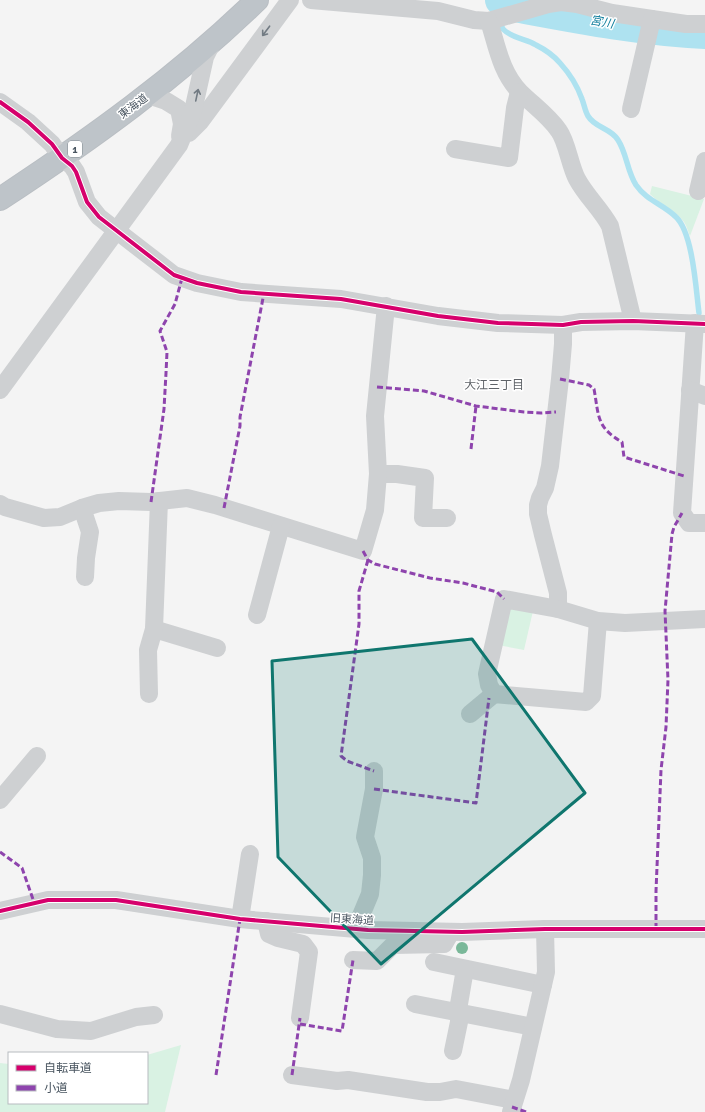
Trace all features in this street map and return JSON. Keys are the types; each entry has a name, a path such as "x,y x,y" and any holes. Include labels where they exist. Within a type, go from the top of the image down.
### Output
{"highway":[{"name":"東海道","path":"0,199 62,158 148,95 213,40 253,1"}],"street":[{"path":"0,390 178,145 200,122 290,0"},
{"path":"311,0 438,11 474,20 502,17 544,3 577,2 650,25 705,24"},
{"path":"502,17 506,73 519,92 560,132 576,178 610,226 633,321"},
{"path":"631,109 650,25"},
{"path":"178,145 193,111 205,57 213,40"},
{"path":"455,149 509,158 515,108 519,92"},
{"path":"148,95 166,101 178,109 182,124 178,145"},
{"path":"0,102 28,122 52,144 62,158 72,166 76,172 87,202 99,217 117,229 174,275 197,283 241,292 342,299 438,316 498,323 563,325 581,322 633,321 700,323 697,393 682,513 689,523 705,524"},
{"path":"698,191 705,161"},
{"path":"0,504 5,507 44,518 60,517 99,503 119,501 159,501 187,498 215,505 363,551 375,510 378,474 375,416 386,306"},
{"path":"558,609 558,593 538,514 538,504 545,488 550,466 560,379 563,325"},
{"path":"378,474 397,474 425,478 423,518 448,518"},
{"path":"149,694 148,650 154,629 159,501"},
{"path":"82,508 90,532 85,577"},
{"path":"257,614 281,526"},
{"path":"494,694 489,685 487,674 504,599 558,609 598,620 625,623 705,619"},
{"path":"470,714 494,694 586,702 592,696 598,620"},
{"path":"154,629 217,648"},
{"path":"0,800 37,756"},
{"path":"354,928 370,894 372,858 364,837 374,789 374,771"},
{"path":"240,919 250,854"},
{"name":"旧東海道","path":"0,911 48,900 116,900 240,919 354,928 451,932 545,929 705,929"},
{"path":"266,921 269,934 278,938 303,944 309,952 300,1018"},
{"path":"292,1075 337,1081 348,1080 427,1092 440,1092 456,1089 512,1106 521,1080 546,972 547,958 545,929"},
{"path":"354,960 377,961 393,944 444,944 451,932"},
{"path":"434,962 543,985"},
{"path":"453,1051 465,969"},
{"path":"415,1004 533,1027"},
{"path":"0,1014 57,1029 91,1031 136,1017 154,1015"}],"highlighted area":[{"path":"472,639 585,793 381,964 278,857 272,661"}],"green space":[{"path":"652,186 704,199 690,236 686,225 681,218 650,194"},
{"path":"514,607 533,611 524,650 498,645 506,611"},
{"path":"181,1045 165,1112 0,1112 0,1063 8,1064 8,1104 148,1104 148,1055"}],"waterway":[{"path":"494,0 496,11 503,29 514,36 532,43 552,55 560,63 575,84 586,112 591,120 611,133 618,140 636,185 645,195 676,217 682,225 693,262 699,313"},
{"name":"宮川","path":"501,0 509,5 607,22 656,29 705,33"}],"marked path":[{"path":"151,502 164,409 166,373 167,352 160,331 175,304 182,278"},
{"path":"224,508 264,293"},
{"path":"560,379 589,385 594,389 600,420 607,431 622,442 624,457 684,476"},
{"path":"377,387 424,391 476,406 524,412 556,412"},
{"path":"471,449 476,406"},
{"path":"656,929 661,770 666,727 668,680 665,611 672,534 674,527 682,513"},
{"path":"363,551 368,560 375,564 430,578 463,583 497,592 504,599"},
{"path":"368,560 359,591 359,624 341,756 347,761 374,771"},
{"path":"374,789 476,803 489,698"},
{"path":"0,852 22,868 34,902"},
{"path":"216,1075 240,919"},
{"path":"300,1024 342,1031 353,960"},
{"path":"292,1075 300,1018"},
{"path":"512,1107 526,1112"}],"cycle path":[{"path":"0,102 28,122 52,144 62,158 72,166 76,172 87,202 99,217 174,275 197,283 241,292 341,299 438,316 498,323 563,325 581,322 633,321 705,324"},
{"path":"0,911 48,900 116,900 240,919 368,930 462,932 545,929 705,929"}],"district":[{"name":"大江三丁目","path":"494,385"}]}
